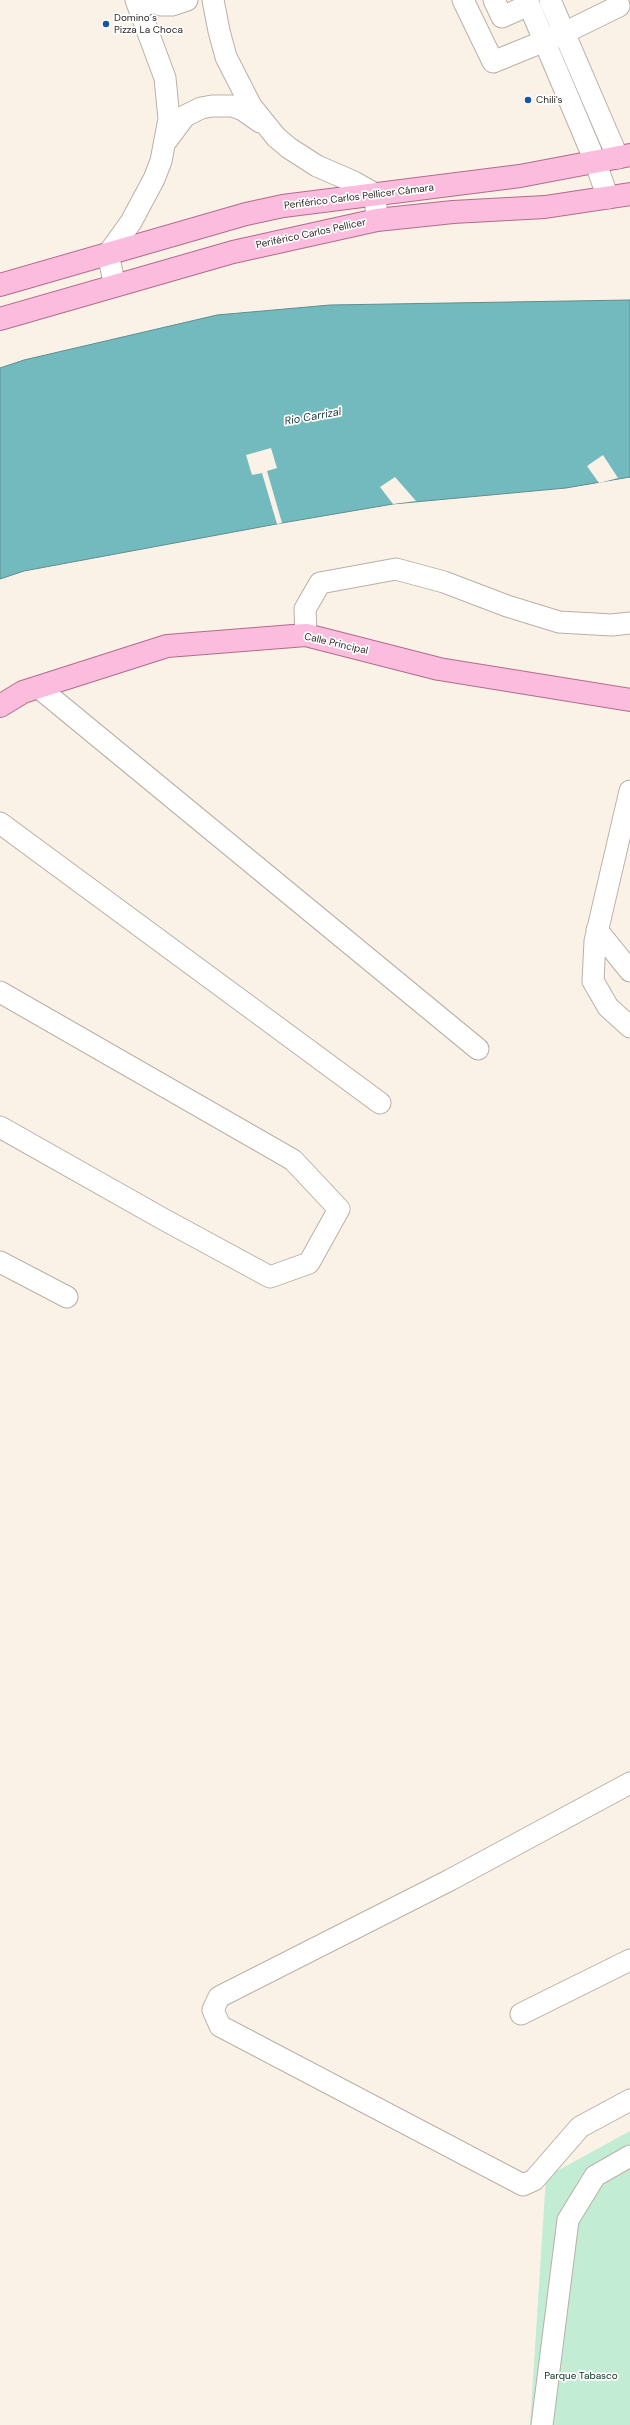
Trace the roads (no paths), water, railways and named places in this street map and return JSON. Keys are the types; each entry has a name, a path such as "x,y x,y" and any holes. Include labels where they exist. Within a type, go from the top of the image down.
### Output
{"main road":[{"name":"Periférico Carlos Pellicer Cámara","path":"0,285 276,208 321,200 520,176 595,161 624,157"},
{"name":"Periférico Carlos Pellicer","path":"0,319 233,252 376,220 453,212 545,207 630,194"},
{"name":"Calle Principal","path":"0,706 23,692 167,646 306,635 439,669 630,700"}],"street":[{"path":"115,286 108,254 125,231 141,204 161,161 166,142 170,114 166,78 136,0"},
{"path":"150,0 161,4 172,5 187,0"},
{"path":"213,0 218,31 238,83 251,106 276,137"},
{"path":"463,0 492,62 544,42 619,6 617,0"},
{"path":"494,0 502,16 528,2 595,161 608,198"},
{"path":"550,0 564,33 624,157"},
{"path":"166,142 185,116 201,108 222,105 243,110 252,115 276,137 317,166 354,182 375,194 376,220"},
{"path":"306,635 305,609 320,583 396,569 444,582 507,606 559,622 612,625 630,624"},
{"path":"38,687 478,1049"},
{"path":"630,791 597,930 593,982 608,1007 630,1027"},
{"path":"0,823 380,1103"},
{"path":"597,930 630,971"},
{"path":"0,992 293,1160 339,1209 310,1263 270,1277 163,1219 0,1127"},
{"path":"0,1262 66,1297"},
{"path":"630,1784 450,1880 220,1997 213,2010 220,2026 523,2185 534,2180 580,2127 630,2100"},
{"path":"520,2014 630,1960"},
{"path":"542,2425 568,2220 595,2176 630,2156"}],"water":[{"name":"Rio Carrizal","path":"630,300 630,477 566,488 393,504 24,571 0,579 0,368 24,360 217,315 330,305"}],"place":[{"name":"Domino´s Pizza La Choca","path":"106,24"},
{"name":"Chili's","path":"528,100"}],"park label":[{"name":"Parque Tabasco","path":"581,2376"}]}
